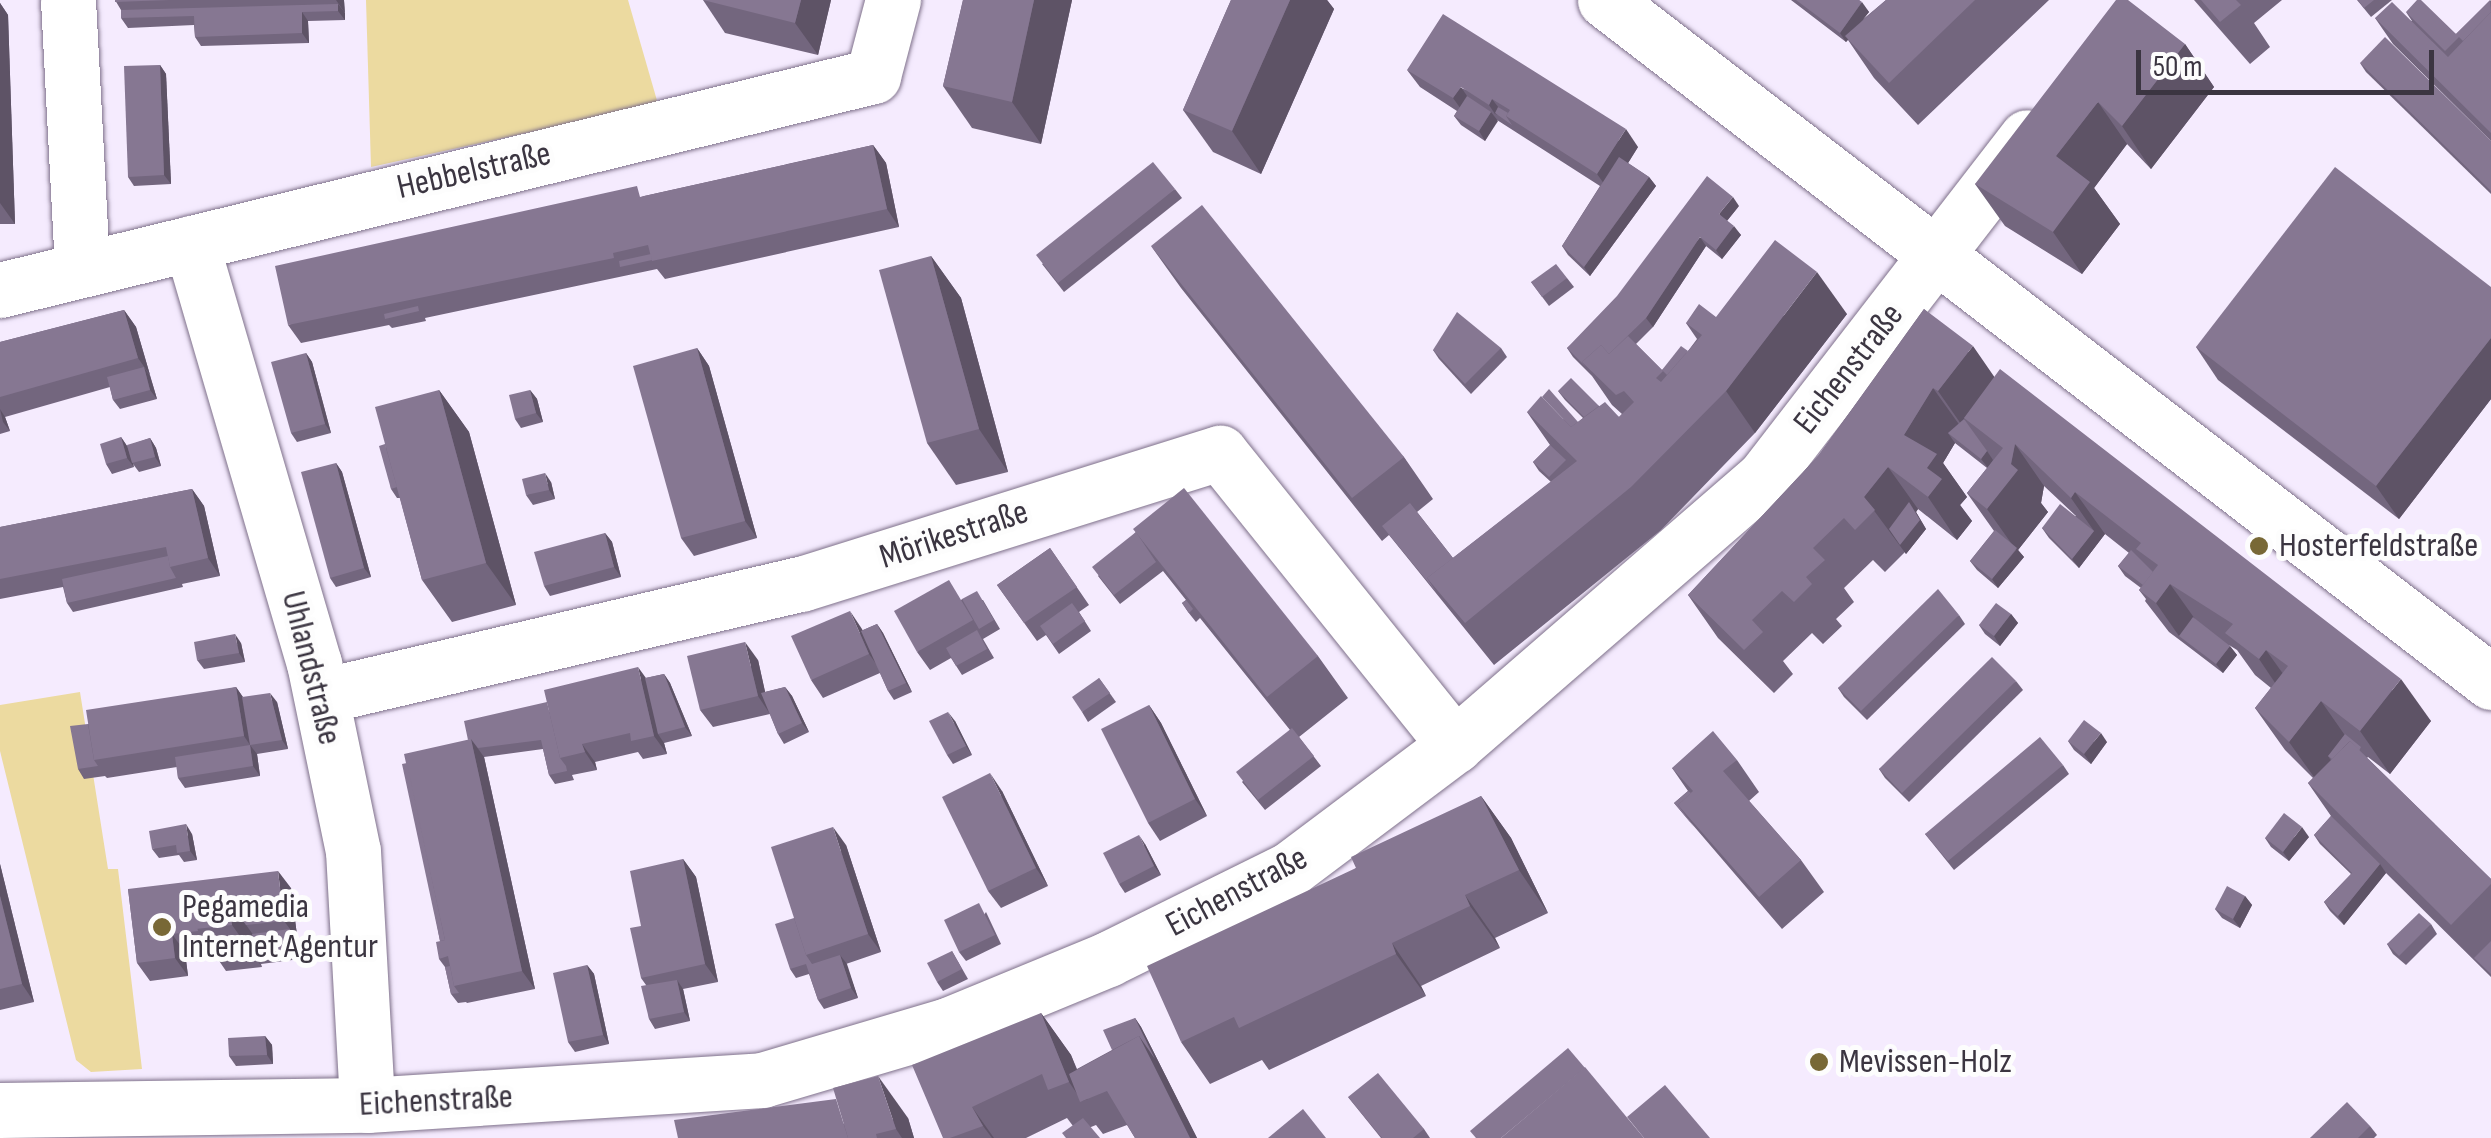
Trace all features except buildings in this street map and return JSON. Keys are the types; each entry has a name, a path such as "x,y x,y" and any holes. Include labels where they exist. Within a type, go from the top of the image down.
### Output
{"street":[{"path":"68,0 82,267"},
{"name":"Hebbelstraße","path":"0,290 873,76 893,0"},
{"path":"1605,0 2491,682"},
{"name":"Eichenstraße","path":"0,1110 366,1105 762,1080 948,1026 1108,959 1290,869 1456,745 1765,476 2064,88"},
{"name":"Uhlandstraße","path":"191,243 322,696 353,851 366,1105"},
{"name":"Mörikestraße","path":"322,696 801,584 1220,452 1456,745"}],"shaded area":[{"path":"366,0 628,0 658,104 371,167"},
{"path":"80,692 108,869 118,869 142,1069 91,1072 76,1060 0,751 0,705"}],"place":[{"name":"Hosterfeldstraße","path":"2259,546"},
{"name":"Pegamedia Internet Agentur","path":"162,927"},
{"name":"Mevissen-Holz","path":"1819,1062"}]}
